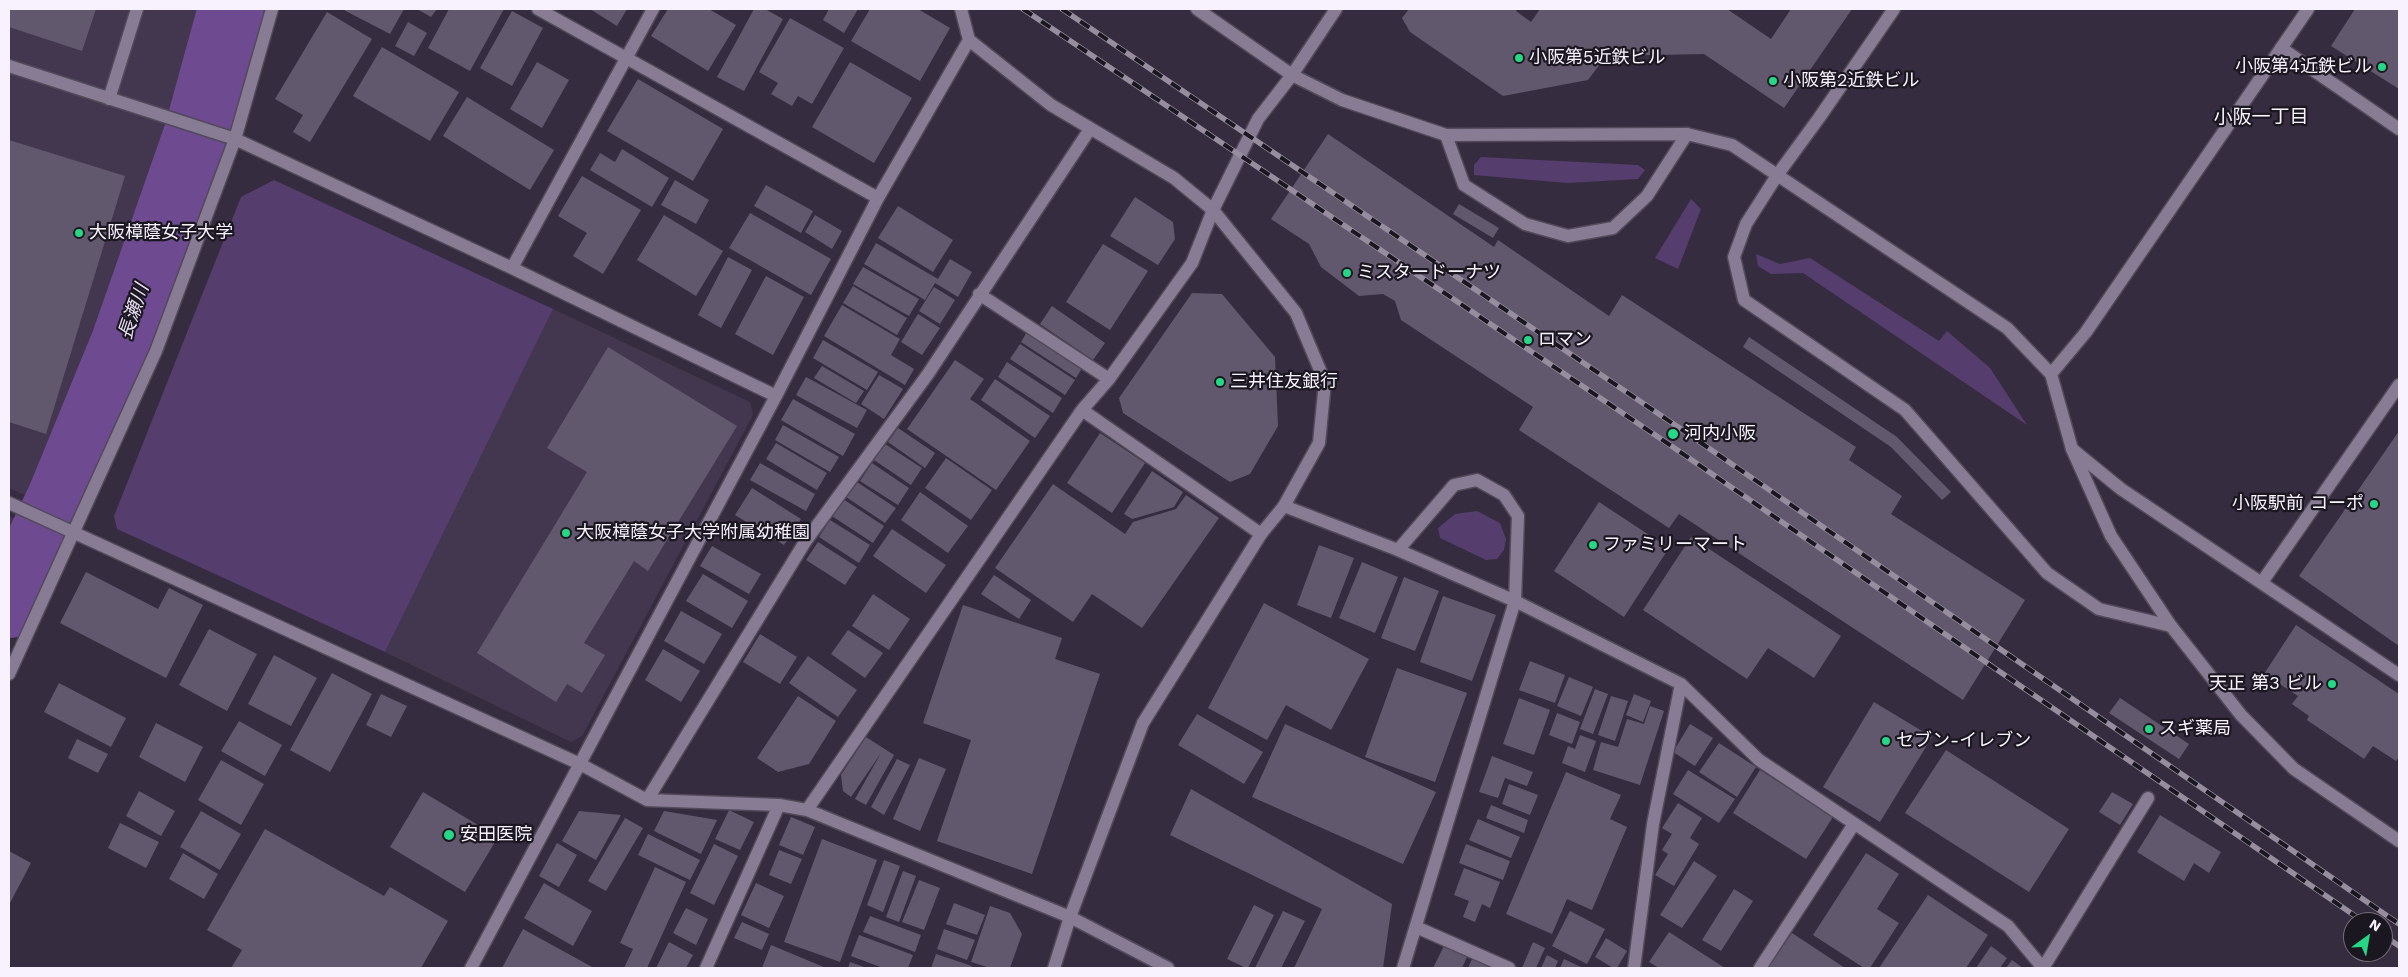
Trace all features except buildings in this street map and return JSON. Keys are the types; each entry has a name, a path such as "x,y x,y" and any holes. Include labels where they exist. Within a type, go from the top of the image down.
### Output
{"street":[{"path":"109,99 137,9"},
{"path":"9,674 68,530 156,351 272,9"},
{"path":"538,9 878,198"},
{"path":"512,268 653,9"},
{"path":"961,9 969,40 1051,105 1174,178 1212,210 1296,313 1326,382 1319,443 1284,506 1262,534 1144,723 1070,917 1054,968"},
{"path":"1197,9 1292,75 1342,100 1446,134 1687,134 1732,145 2007,328 2051,374 2072,449 2111,536 2171,626 2241,716 2294,769 2399,841"},
{"path":"807,810 1082,410 1109,379 1192,263 1212,210 1258,119 1292,75 1336,9"},
{"path":"1894,9 1820,118 1778,174 1746,224 1734,257 1744,300 1905,410 2047,573 2099,609 2171,626"},
{"path":"2051,374 2086,332 2308,9"},
{"path":"471,968 776,396 878,198 969,40"},
{"path":"2281,48 2399,129"},
{"path":"9,66 228,137 512,268 776,396"},
{"path":"647,800 805,542 928,374 1090,129"},
{"path":"1446,134 1464,185 1525,224 1568,236 1613,228 1647,196 1687,134"},
{"path":"980,294 1109,379"},
{"path":"2262,582 2399,385"},
{"path":"1082,410 1262,534"},
{"path":"2072,449 2121,488 2399,675"},
{"path":"1398,550 1454,485 1477,480 1504,495 1518,516 1515,601 1403,968"},
{"path":"9,503 580,764 647,800 779,805 807,810 1070,917 1168,968"},
{"path":"1284,506 1398,550 1515,601 1681,684 1759,760 2008,926 2043,968 2148,798"},
{"path":"1634,968 1653,824 1681,684"},
{"path":"706,968 779,805"},
{"path":"1760,968 1854,824"},
{"path":"1416,927 1509,968"}],"shaded area":[{"name":"大阪樟蔭女子大学","path":"9,9 216,9 183,130 114,337 39,501 9,488"},
{"path":"1481,157 1638,165 1645,170 1638,179 1567,183 1474,175 1474,165"},
{"path":"274,180 553,309 385,652 117,529 114,516 241,197"},
{"path":"1691,199 1701,209 1678,269 1655,258"},
{"path":"1756,254 1780,264 1810,258 1939,341 1947,331 1990,368 2027,425 1803,273 1771,274 1758,266"},
{"name":"大阪樟蔭女子大学附属幼稚園","path":"553,309 750,402 753,415 582,736 571,742 385,652"},
{"path":"1477,511 1500,523 1506,539 1504,550 1497,559 1486,560 1440,538 1438,528 1455,514"},
{"path":"9,516 29,525 9,568"}],"waterway":[{"name":"長瀬川","path":"9,605 60,498 124,342 197,133 231,9"}],"railway":[{"path":"1023,9 1667,443 2349,912"},
{"path":"1062,9 1678,427 2399,924"},
{"path":"2393,942 2399,946"}],"place":[{"name":"小阪第5近鉄ビル","path":"1519,58"},
{"name":"小阪第4近鉄ビル","path":"2382,67"},
{"name":"小阪第2近鉄ビル","path":"1773,81"},
{"name":"大阪樟蔭女子大学","path":"79,233"},
{"name":"ミスタードーナツ","path":"1347,273"},
{"name":"ロマン","path":"1528,340"},
{"name":"三井住友銀行","path":"1220,382"},
{"name":"河内小阪","path":"1673,434"},
{"name":"小阪駅前 コーポ","path":"2374,504"},
{"name":"大阪樟蔭女子大学附属幼稚園","path":"566,533"},
{"name":"ファミリーマート","path":"1593,545"},
{"name":"天正 第3 ビル","path":"2332,684"},
{"name":"スギ薬局","path":"2149,729"},
{"name":"セブン-イレブン","path":"1886,741"},
{"name":"安田医院","path":"449,835"}],"district":[{"name":"小阪一丁目","path":"2261,117"}]}
